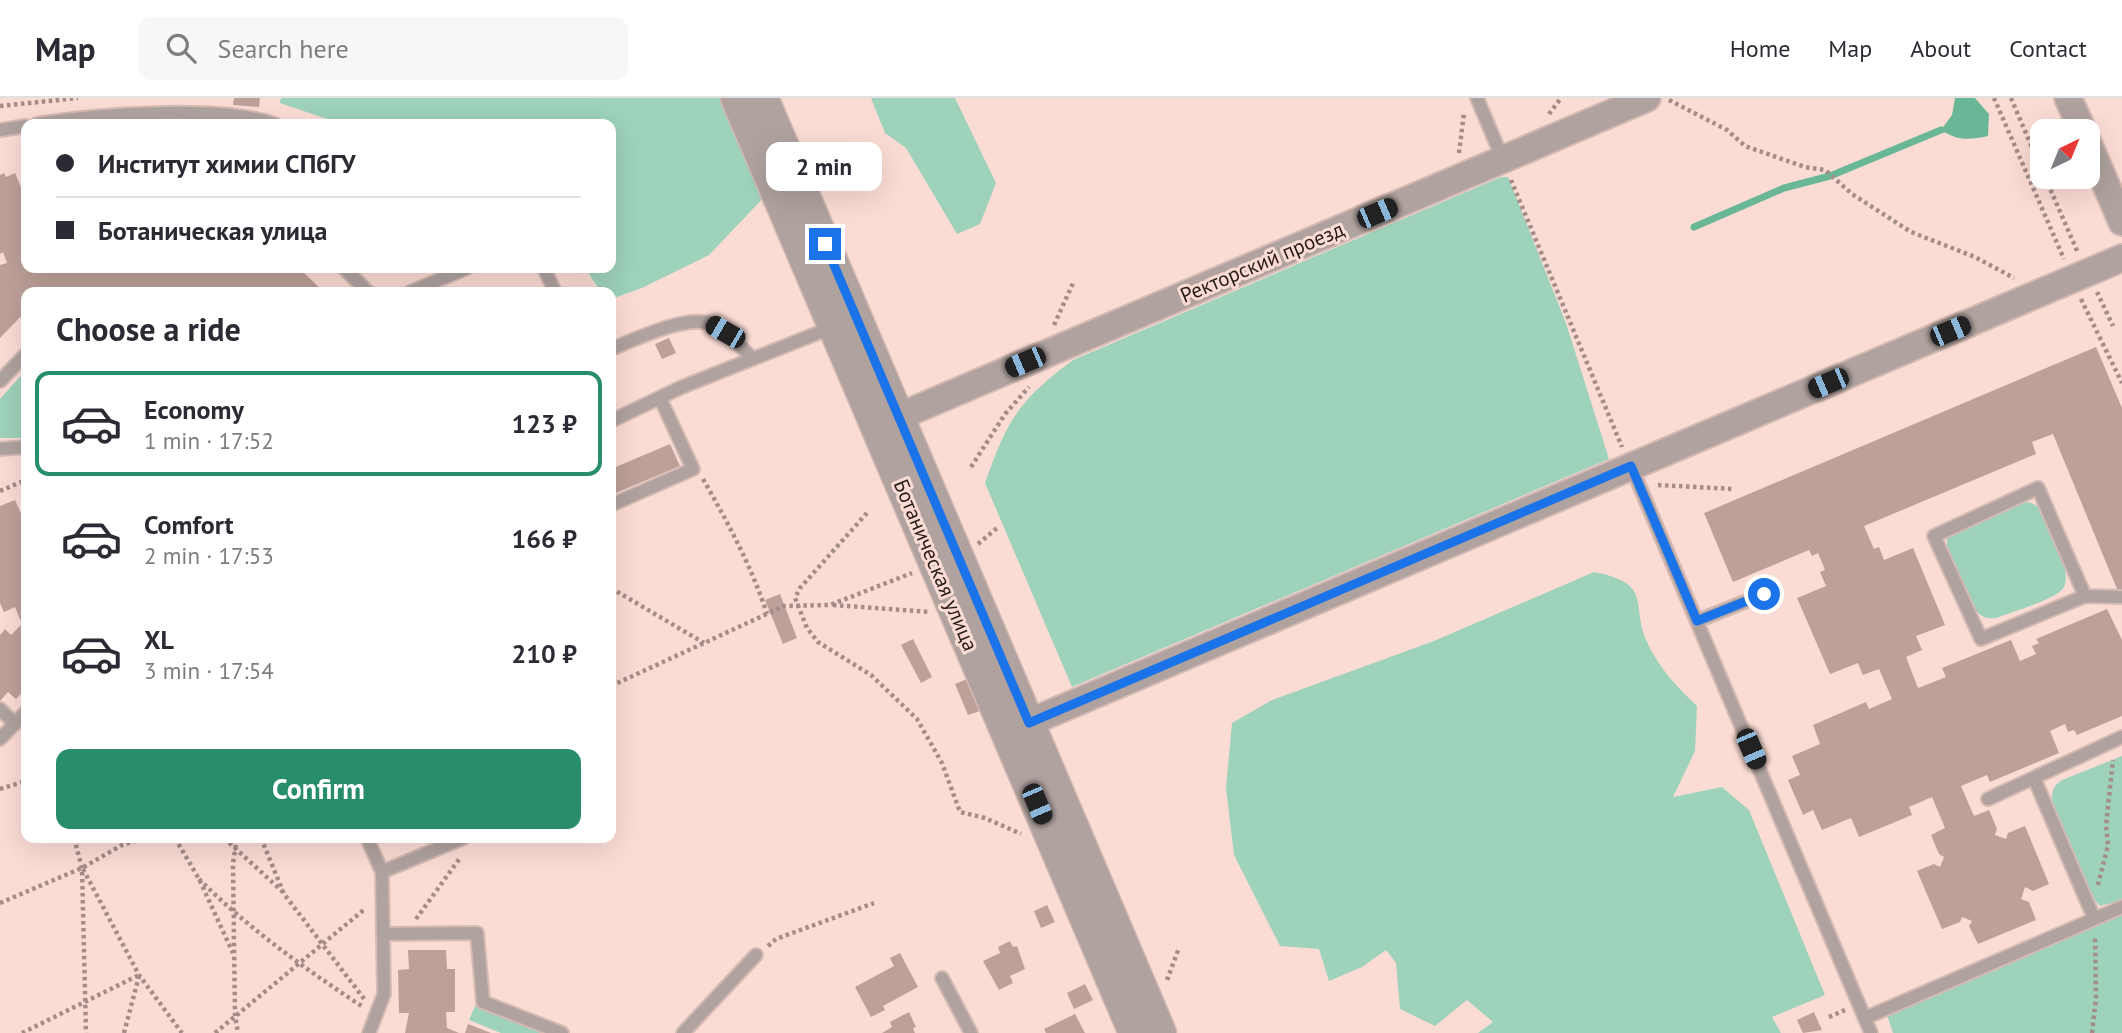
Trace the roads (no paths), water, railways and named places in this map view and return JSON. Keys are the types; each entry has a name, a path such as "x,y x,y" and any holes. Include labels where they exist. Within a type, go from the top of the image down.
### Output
{"street":[{"name":"Ботаническая улица","path":"737,98 845,322 888,421 1018,728 1135,1033"},
{"name":"Ботаническая улица","path":"762,98 845,322"},
{"name":"Ректорский проезд","path":"888,421 1647,98"},
{"path":"2068,98 2077,119"},
{"path":"2100,171 2122,222"},
{"path":"1018,728 1635,475 2122,258"},
{"name":"Ботаническая улица","path":"1018,728 1160,1033"}],"lane":[{"path":"1477,98 1503,160"},
{"path":"82,119 180,115 226,119"},
{"path":"0,130 21,127"},
{"path":"349,273 363,287"},
{"path":"422,287 455,273"},
{"path":"616,347 687,322 709,323 725,332 753,359"},
{"path":"616,419 845,322"},
{"path":"0,381 21,359"},
{"path":"616,503 693,469 660,398"},
{"path":"0,449 21,447"},
{"path":"1635,475 1871,1033"},
{"path":"2085,596 2038,488 1934,536 1981,639 2085,596 2120,597"},
{"path":"1697,621 1764,594"},
{"path":"0,709 15,724"},
{"path":"0,739 21,717"},
{"path":"1988,799 2121,738"},
{"path":"2034,778 2094,918"},
{"path":"369,843 382,872 384,995 369,1033"},
{"path":"382,872 465,844"},
{"path":"1865,1018 2122,907"},
{"path":"383,934 477,933 483,1002 562,1033"},
{"path":"683,1033 756,955"},
{"path":"942,978 971,1033"}],"waterway":[{"path":"1694,227 1784,188 1830,176 1941,130"}]}
